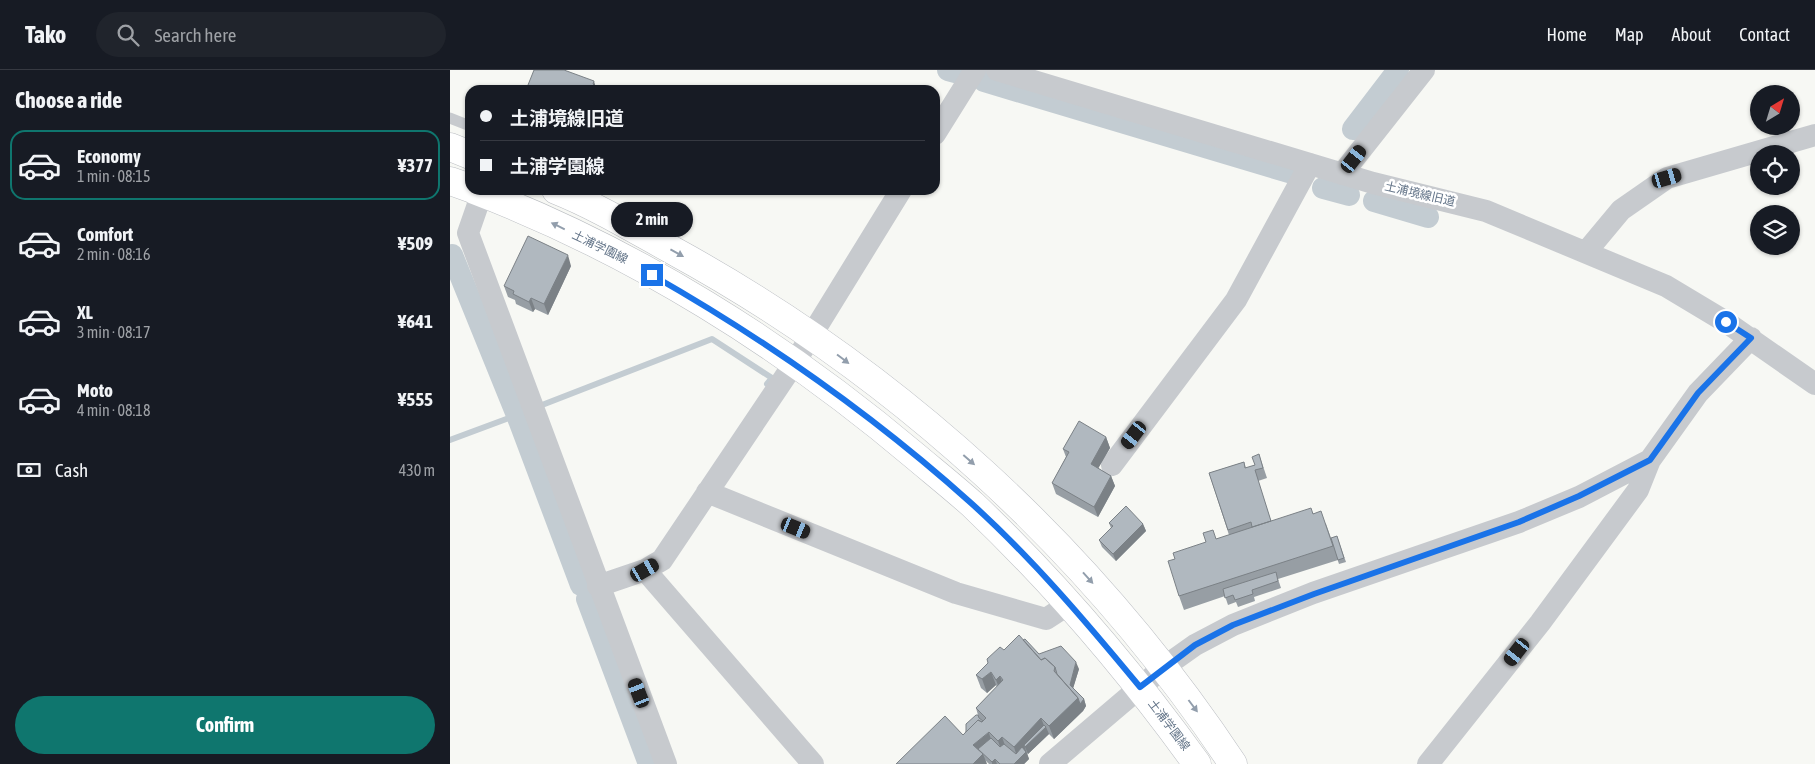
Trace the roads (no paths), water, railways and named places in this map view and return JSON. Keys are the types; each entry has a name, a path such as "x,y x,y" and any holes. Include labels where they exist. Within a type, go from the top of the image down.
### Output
{"main road":[{"path":"450,147 465,153"},
{"name":"土浦学園線","path":"450,181 465,186"},
{"name":"土浦学園線","path":"488,195 545,220 636,265 720,314 794,362 882,428 972,504 1069,604 1140,687 1197,764"},
{"path":"565,195 736,285 811,334 945,439 1024,510 1080,569 1164,667 1233,764"}],"street":[{"path":"940,126 975,70"},
{"name":"土浦境線旧道","path":"997,70 1342,174 1486,210 1666,286 1751,338 1815,384"},
{"path":"1342,174 1424,70"},
{"path":"1586,252 1621,210 1667,178 1815,135"},
{"path":"1112,465 1236,300 1310,164"},
{"path":"475,195 459,236 598,586 666,764"},
{"path":"598,586 645,570 662,560 794,362 898,195"},
{"path":"1428,764 1540,623 1638,490 1650,460 1698,393 1751,338"},
{"path":"1050,764 1164,667 1195,645 1233,625 1314,594 1519,522 1579,496 1650,460"},
{"path":"707,492 956,593 1046,619 1069,604"},
{"path":"645,570 813,764"}],"lane":[{"path":"450,118 465,124"}],"waterway":[{"path":"948,70 963,74"},
{"path":"1353,129 1398,70"},
{"path":"984,81 1292,173"},
{"path":"1323,188 1349,195"},
{"path":"1374,201 1428,217"},
{"path":"452,255 517,415 581,585"},
{"path":"542,405 712,339 772,378 767,384"},
{"path":"450,440 517,415"},
{"path":"587,599 649,764"}]}
